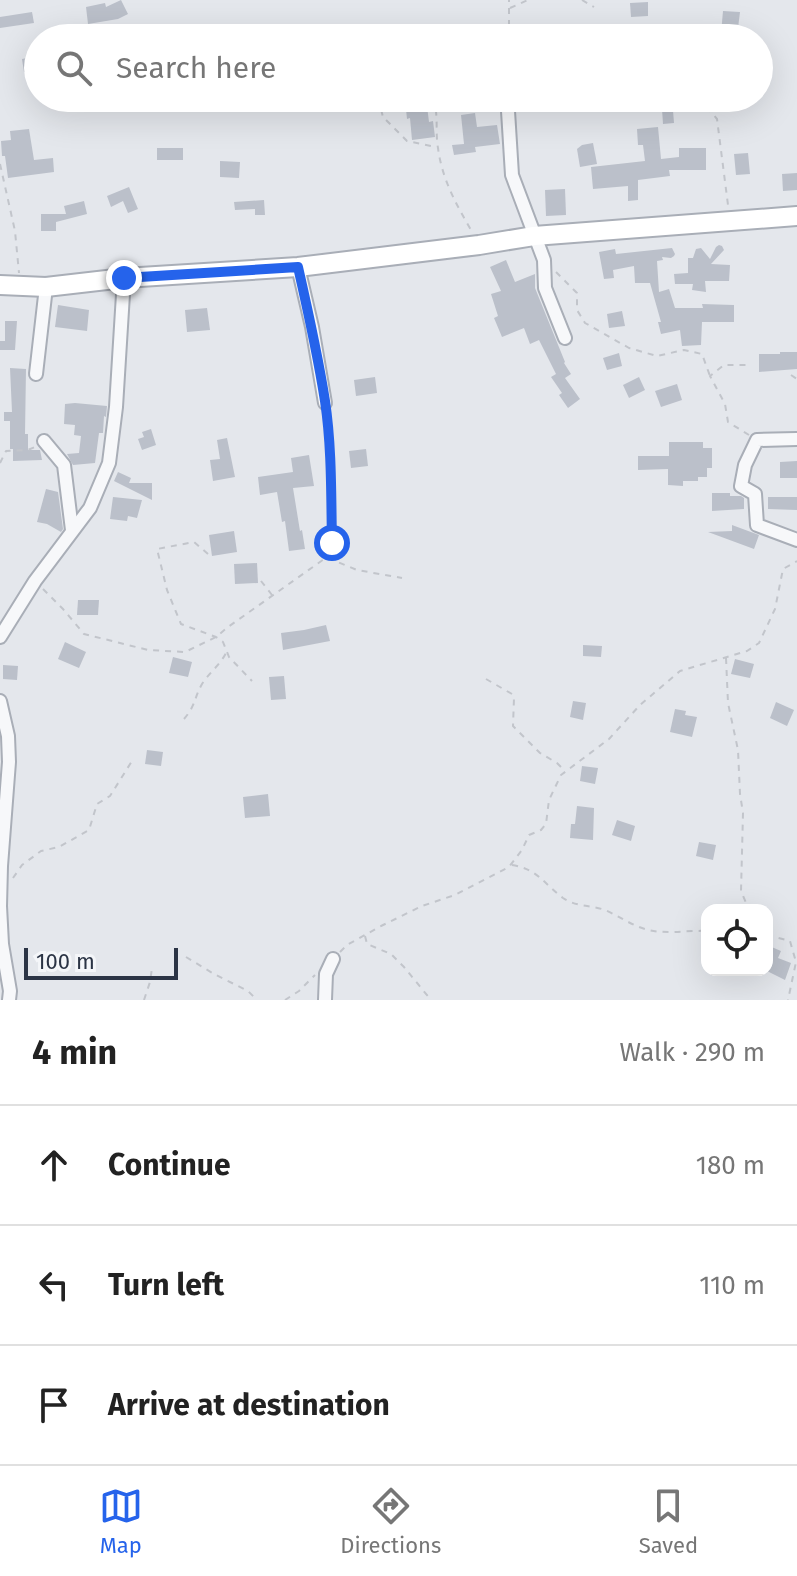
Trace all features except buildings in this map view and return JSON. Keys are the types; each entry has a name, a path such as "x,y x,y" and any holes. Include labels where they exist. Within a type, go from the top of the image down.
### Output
{"main road":[{"path":"0,285 46,287 124,278 298,267 534,236 797,216"}],"street":[{"path":"508,112 512,175 544,260 545,288 565,338"},
{"path":"298,267 325,403"},
{"path":"0,637 35,581 90,508 109,463 116,407 124,278"},
{"path":"36,374 46,287"},
{"path":"797,439 757,440 745,465 741,486 755,494 757,525 797,540"},
{"path":"44,441 64,465 72,530"},
{"path":"0,701 8,736 9,762 1,895 2,944 9,1000"},
{"path":"325,1000 326,974 333,959"}],"path":[{"path":"509,0 509,24"},
{"path":"509,8 528,0"},
{"path":"582,0 594,7"},
{"path":"382,112 407,141 437,147"},
{"path":"436,112 437,147 448,188 479,245"},
{"path":"711,112 717,119 730,222"},
{"path":"0,164 15,231 20,286"},
{"path":"544,260 577,293 577,310 585,323 629,348 657,356 684,350 702,354 725,404 728,422 757,440"},
{"path":"710,376 724,365 750,365"},
{"path":"791,375 797,379"},
{"path":"35,581 84,634 148,650 185,652 216,637 327,557 332,543 325,403"},
{"path":"0,463 6,451 28,450 44,441"},
{"path":"208,554 194,542 157,549 167,590 181,624 223,642 226,652 252,681"},
{"path":"327,557 357,570 402,578"},
{"path":"285,1000 299,991 347,945 422,906 455,895 511,865 529,835 546,824 549,800 561,775 609,739 640,705 680,671 747,651 759,643 775,609 783,569 797,561"},
{"path":"261,581 273,596"},
{"path":"184,719 193,708 202,684 226,652"},
{"path":"726,658 728,703 738,750 743,813 741,891 746,904"},
{"path":"486,679 512,694 513,726 540,753 566,771"},
{"path":"1,895 22,865 41,851 59,847 89,830 97,804 110,796 132,761"},
{"path":"511,865 526,867 536,873 565,899 607,911 645,929 659,932 701,931"},
{"path":"365,935 367,944 391,954 431,1000"},
{"path":"773,937 790,941 796,962 788,1000"},
{"path":"186,957 248,991 257,1000"},
{"path":"144,1000 152,968"}],"route":[{"path":"124,278 298,267 325,403 332,543"}]}
